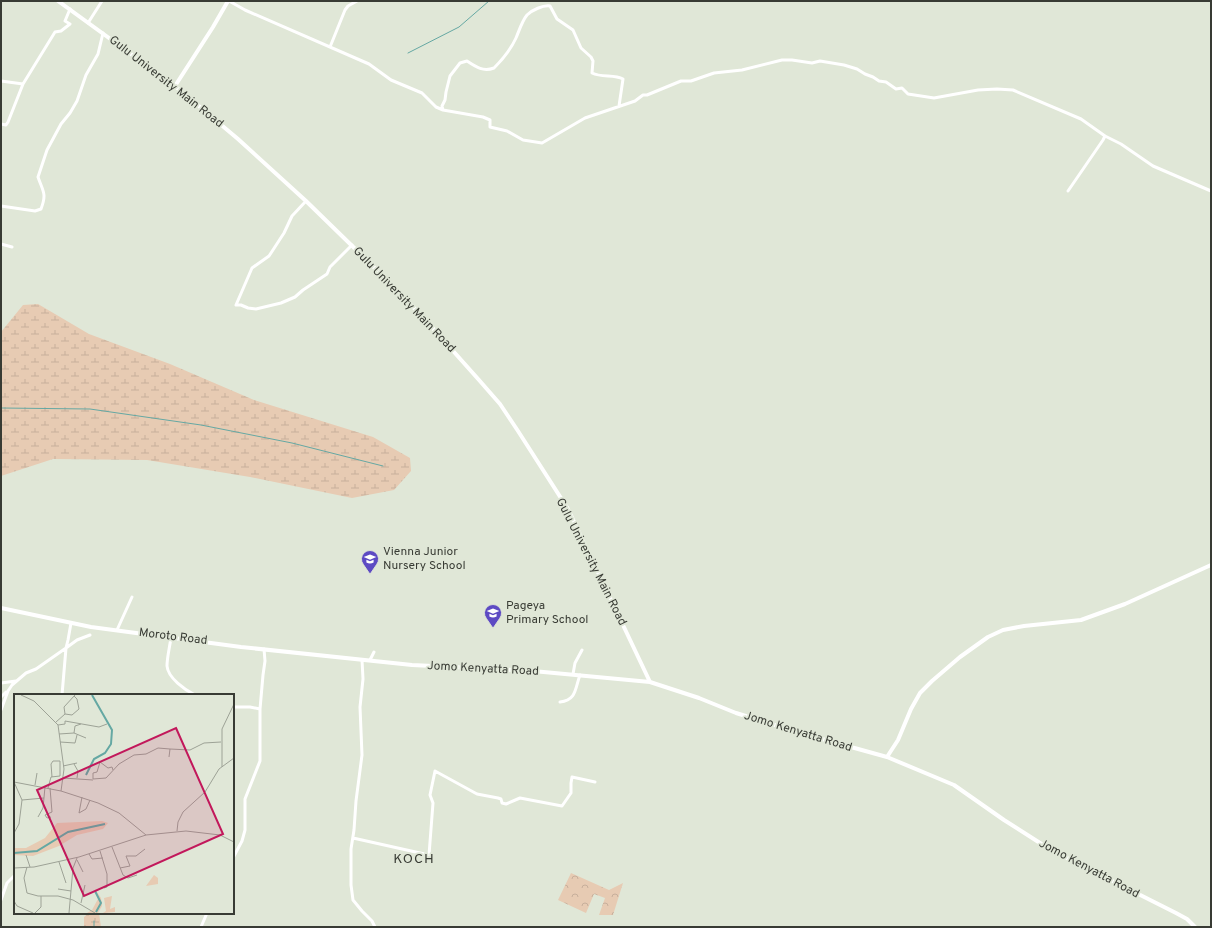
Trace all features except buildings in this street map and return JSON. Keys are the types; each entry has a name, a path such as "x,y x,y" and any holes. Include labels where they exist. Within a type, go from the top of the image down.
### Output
{"street":[{"name":"Gulu University Main Road","path":"58,1 175,86 238,139 306,201 400,293 500,404 568,509 650,682"},
{"path":"88,23 102,1"},
{"path":"175,86 228,1 245,10 369,64 391,80 422,93 436,107 443,110 483,117 490,120 490,127 507,131 523,140 542,143 585,118 635,101 642,95 647,95 681,81 692,81 714,74 742,70 782,60 812,63 820,60 844,64 879,81 886,82 896,89 902,88 908,94 914,95 934,98 978,90 1013,90 1081,119 1153,166 1211,191"},
{"path":"330,47 346,7 357,1"},
{"path":"443,110 442,106 445,100 448,79 460,63 467,61 483,70 494,68 504,57 515,40 526,16 543,6 550,6 557,19 573,30 581,48 589,54 593,61 592,73 604,77 620,77 623,79 619,106"},
{"path":"1,124 6,125 8,122 24,84 55,32 61,31 70,24 65,21 70,9"},
{"path":"1,206 35,210 41,209 44,202 44,191 38,177 46,150 61,124 77,102 86,75 98,54 103,33"},
{"path":"1,81 24,84"},
{"path":"1068,191 1084,170 1104,140 1105,136"},
{"path":"306,201 292,216 284,233 269,256 252,268 236,305 256,309 281,303 295,297 326,274 330,267 352,245"},
{"path":"1,244 12,247"},
{"path":"887,757 898,740 911,709 920,693 932,681 988,637 1003,630 1024,626 1081,620 1125,604 1211,565"},
{"path":"117,630 132,597"},
{"name":"Moroto Road","path":"1,608 71,623 117,630 362,660"},
{"path":"62,694 66,648 71,623"},
{"path":"1,697 26,673 36,669 77,640 90,635"},
{"path":"171,637 167,666 177,682 194,694"},
{"path":"234,856 242,841 245,830 245,799 260,761 260,709 262,675 265,661 264,649"},
{"path":"573,674 575,663 582,650"},
{"path":"370,660 374,652"},
{"path":"362,660 363,679 360,707 362,755 353,838 350,852 351,885 353,900 372,921 375,927"},
{"name":"Jomo Kenyatta Road","path":"362,660 573,674 650,682 699,698 736,713 887,757 954,785 1051,850 1176,913 1195,927"},
{"path":"560,702 568,701 574,694 580,675"},
{"path":"1,683 16,681"},
{"path":"1,710 8,690"},
{"path":"234,707 250,706 260,709"},
{"path":"353,838 429,855 433,803 430,795 435,771 477,794 501,799 502,803 506,804 520,798 562,806 571,793 572,778 595,782"},
{"path":"1,900 7,883 14,875"},
{"path":"201,927 207,914"}],"green space":[{"path":"38,304 89,334 170,364 254,400 373,437 410,458 411,471 394,490 352,498 250,477 147,460 53,459 1,476 1,332 23,305"},
{"path":"571,873 609,890 623,883 613,915 599,915 605,898 594,894 586,913 558,900"},
{"path":"88,914 99,914 101,927 84,927 84,917"}],"waterway":[{"path":"408,53 459,27 489,1"},
{"path":"1,408 90,409 201,425 292,443 383,466"},
{"path":"94,921 94,927"}],"place":[{"name":"Vienna Junior Nursery School","path":"370,574"},
{"name":"Pageya Primary School","path":"493,628"}],"district":[{"name":"KOCH","path":"414,859"}]}
